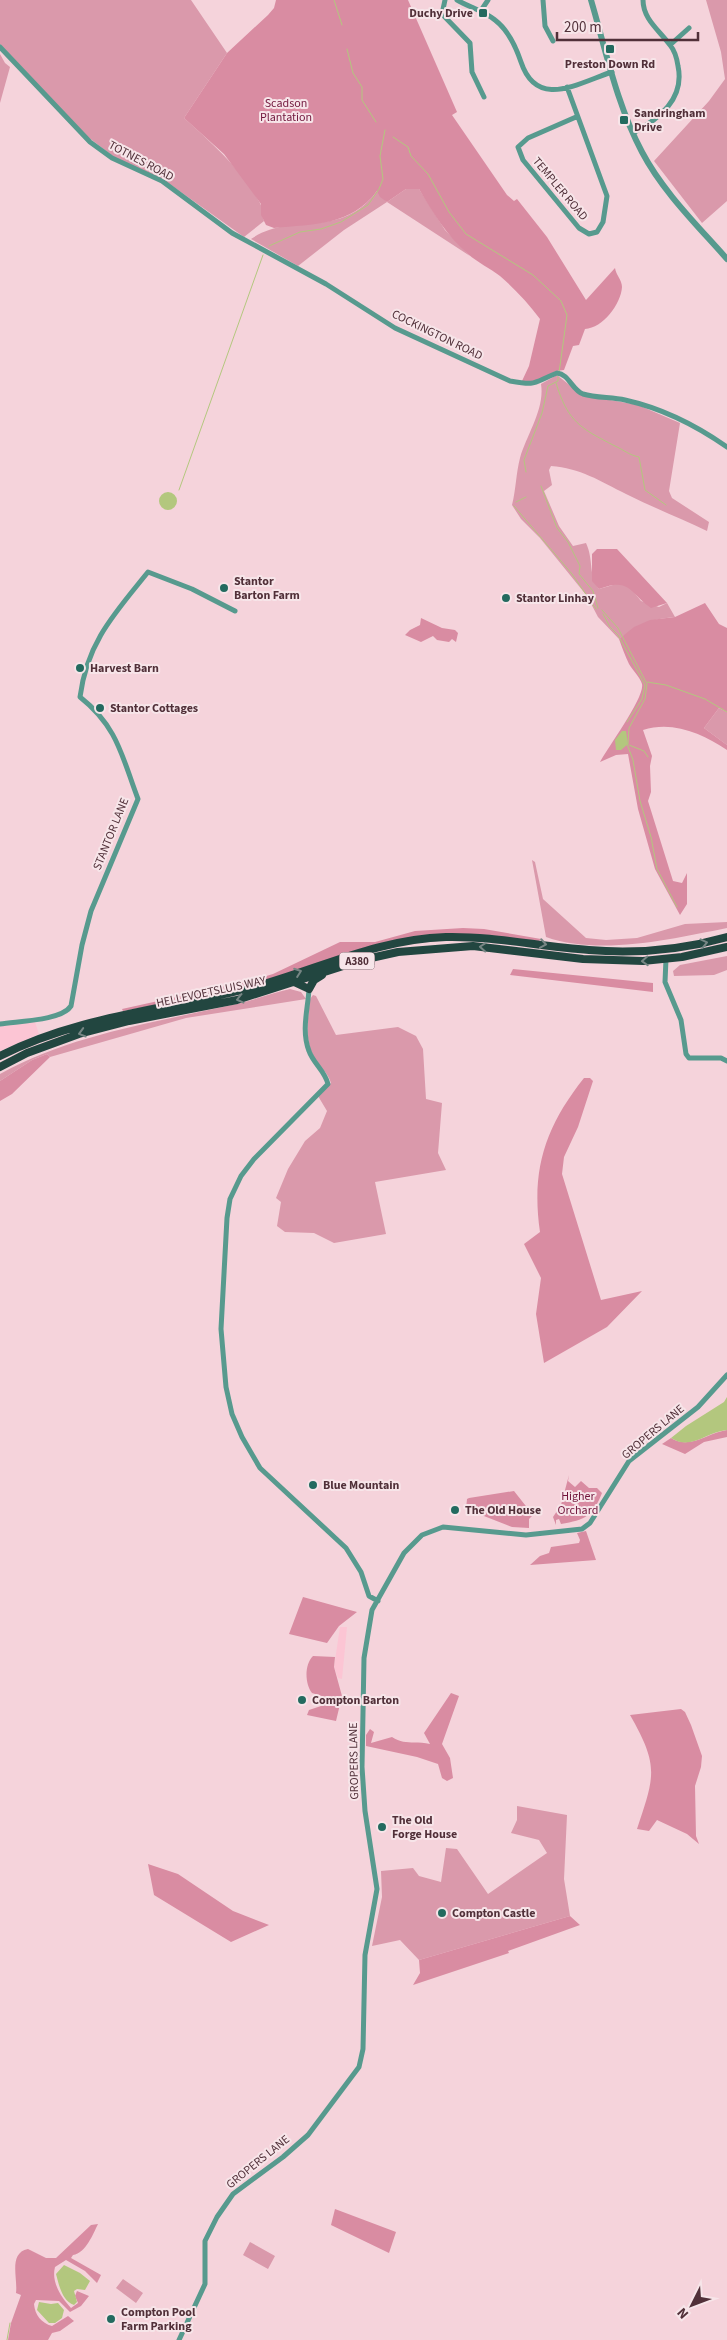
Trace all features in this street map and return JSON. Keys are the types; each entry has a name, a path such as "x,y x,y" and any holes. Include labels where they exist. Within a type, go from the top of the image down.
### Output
{"highway":[{"name":"HELLEVOETSLUIS WAY","path":"0,1056 30,1041 90,1021 237,991 359,951 407,940 480,937 586,950 637,952 681,948 727,937"},
{"name":"HELLEVOETSLUIS WAY","path":"0,1068 27,1053 79,1034 129,1020 237,1000 332,969 390,953 444,947 502,948 607,960 666,959 727,947"},
{"path":"294,982 309,989 314,980 332,969"}],"street":[{"path":"446,0 442,14 470,42 472,72 484,98"},
{"path":"457,0 494,20 508,35 517,47 524,71 536,86 546,90 567,87 612,72"},
{"path":"480,12 488,0"},
{"path":"543,0 545,26 553,41"},
{"path":"591,0 612,72 633,133 643,153 662,182 727,260"},
{"path":"633,133 652,123 674,100 680,74 670,45 645,14 642,0"},
{"path":"670,45 688,28"},
{"name":"TOTNES ROAD","path":"0,47 90,142 120,163 162,181 232,234 267,253"},
{"name":"TEMPLER ROAD","path":"567,87 576,117 607,196 604,222 597,232 589,234 579,228 523,160 518,147 528,138 576,117"},
{"name":"COCKINGTON ROAD","path":"267,253 326,284 396,328 510,381 529,384 540,382 551,375 562,373 582,394 623,399 652,408 692,426 727,447"},
{"name":"STANTOR LANE","path":"0,1024 54,1017 67,1012 71,1006 82,945 91,911 138,799 119,743 97,712 80,697 93,647 117,608 148,572 192,589 235,611"},
{"path":"666,959 665,982 681,1020 686,1054 689,1058 721,1058 727,1061"},
{"path":"309,989 306,1041 313,1060 327,1077 328,1084 254,1158 240,1176 230,1199 227,1218 221,1329 226,1387 232,1414 254,1460 295,1502 346,1548 361,1572 369,1596 378,1601"},
{"name":"GROPERS LANE","path":"178,2340 205,2284 205,2241 217,2217 233,2194 283,2157 308,2135 359,2067 363,2049 365,1955 377,1890 362,1786 364,1658 369,1621 408,1547 422,1535 443,1527 526,1535 582,1529 590,1523 629,1461 698,1407 727,1375"}],"shaded area":[{"path":"0,0 191,0 227,53 184,118 215,147 244,179 260,203 264,221 244,237 171,185 114,157 88,137 0,44"},
{"path":"706,0 727,0 727,201 702,223 654,161 709,101 725,79 721,52"},
{"path":"0,54 5,63 10,67 0,103"},
{"path":"406,189 419,189 445,230 470,256 387,202"},
{"path":"377,191 387,202 344,230 298,266 251,239 267,231 284,226 332,221 348,216 363,206"},
{"path":"557,375 582,395 638,405 680,423 669,491 672,498 709,522 707,531 590,476 571,469 551,466 549,470 552,485 544,491 559,526 573,546 586,543 590,555 593,578 599,589 620,583 629,586 641,601 659,607 667,603 675,617 645,624 619,639 598,617 587,596 540,538 521,519 512,505 520,458 538,412 542,393 541,384"},
{"path":"164,492 172,492 177,497 175,508 164,510 159,505 159,497"},
{"path":"719,708 727,712 727,745 704,728"},
{"path":"622,731 626,731 628,744 621,750 616,750 615,740"},
{"path":"532,860 535,862 543,899 586,938 606,940 637,938 685,924 727,922 727,928 636,944 589,945 567,943 546,937"},
{"path":"727,956 727,970 714,975 674,976 673,971 680,965"},
{"path":"290,989 301,992 306,999 186,1018 50,1057 47,1054 32,1060 0,1081 0,1074 28,1060 84,1039 239,1003"},
{"path":"313,995 316,996 336,1035 398,1027 416,1036 423,1049 426,1099 442,1103 438,1153 446,1170 375,1182 386,1234 334,1243 314,1233 285,1232 277,1226 281,1202 276,1198 288,1169 305,1141 320,1128 327,1111 318,1096 331,1083 314,1057 308,1036 310,999"},
{"path":"35,1022 39,1034 0,1051 0,1026"},
{"path":"727,1397 727,1430 685,1443 671,1438 724,1402"},
{"path":"340,1627 347,1627 342,1679 338,1678 334,1667"},
{"path":"517,1806 567,1815 564,1879 570,1916 419,1960 400,1940 372,1946 382,1897 381,1871 413,1868 419,1876 441,1882 446,1848 457,1849 488,1894 547,1853 539,1840 511,1833 517,1820"},
{"path":"250,2242 275,2256 268,2269 243,2255"},
{"path":"64,2265 80,2273 90,2281 85,2290 77,2289 74,2291 77,2302 74,2305 64,2296 56,2274"},
{"path":"123,2279 143,2293 136,2303 116,2288"},
{"path":"39,2302 58,2303 64,2310 62,2318 55,2323 49,2323 37,2310"}],"green space":[{"name":"Scadson Plantation","path":"276,0 408,0 457,112 452,115 507,195 514,201 517,199 547,237 586,300 615,268 621,282 621,294 615,307 604,320 592,328 585,329 579,345 573,346 564,370 556,371 540,381 522,381 529,366 540,319 506,281 472,257 453,240 419,189 406,189 387,202 380,197 377,191 356,211 331,221 274,228 266,225 261,215 261,204 224,154 184,118 227,53 268,15 274,8"},
{"path":"597,549 617,549 667,603 651,608 628,588 623,586 609,586 599,589 592,581 592,554"},
{"path":"705,603 719,624 727,628 727,712 719,708 704,728 727,745 727,750 687,730 654,727 643,730 652,756 650,766 651,792 648,801 673,881 682,883 687,873 687,904 680,915 655,869 638,809 628,754 616,755 600,762 638,700 642,684 629,664 619,639 634,627 650,620 675,617"},
{"path":"421,618 442,628 455,630 458,633 456,642 452,639 449,642 437,640 433,636 421,642 405,635 420,625"},
{"path":"463,928 484,929 541,939 538,942 482,937 363,948 244,989 123,1011 122,1009 273,974 340,942 375,942 415,931"},
{"path":"513,969 653,983 653,992 510,975"},
{"path":"47,1054 50,1057 12,1094 0,1101 0,1081 32,1060"},
{"path":"584,1078 590,1078 593,1081 578,1127 564,1157 562,1174 601,1300 642,1291 607,1327 544,1363 536,1314 541,1278 524,1244 540,1232 538,1189 544,1150 559,1114"},
{"path":"727,1430 727,1437 704,1442 685,1454 662,1444 671,1438 678,1441 692,1442"},
{"name":"Higher Orchard","path":"569,1475 568,1481 575,1487 581,1481 589,1488 597,1488 602,1493 599,1501 587,1516 576,1521 561,1524 559,1519 556,1520 556,1525 553,1517 561,1505"},
{"path":"514,1491 533,1515 529,1519 529,1528 512,1527 466,1509 467,1499 469,1498"},
{"path":"586,1531 596,1560 530,1565 540,1556 549,1553 551,1547 579,1543 580,1540 577,1533"},
{"path":"303,1597 357,1612 339,1626 327,1643 289,1634"},
{"path":"313,1656 335,1657 334,1667 342,1696 336,1721 307,1715 309,1710 321,1706 327,1701 325,1697 312,1693 308,1685 306,1674 308,1664"},
{"path":"451,1693 459,1696 442,1744 450,1758 453,1778 447,1781 442,1778 438,1764 417,1757 366,1746 366,1735 370,1729 374,1732 371,1743 392,1737 406,1742 430,1744 424,1733"},
{"path":"681,1709 685,1712 691,1725 702,1756 701,1767 695,1786 696,1836 699,1844 687,1834 657,1820 649,1831 637,1829 648,1796 651,1771 646,1747 630,1715"},
{"path":"148,1864 178,1874 233,1911 269,1925 231,1942 154,1895"},
{"path":"570,1916 580,1925 508,1951 509,1953 413,1985 420,1973 419,1960"},
{"path":"335,2209 396,2232 389,2253 331,2225"},
{"path":"98,2224 82,2251 71,2258 101,2275 97,2283 85,2271 66,2260 55,2267 54,2278 56,2284 71,2308 78,2303 75,2296 77,2291 89,2296 81,2306 70,2312 59,2301 36,2300 34,2304 39,2318 48,2325 52,2326 68,2316 74,2321 60,2331 52,2333 48,2340 8,2340 11,2323 21,2295 16,2293 15,2267 18,2255 28,2249 46,2258 56,2258 91,2225"}],"waterway":[{"path":"334,0 342,25"},
{"path":"347,49 353,73 362,87 362,100 376,122"},
{"path":"269,246 300,232 321,229 341,222 368,205 379,189 383,179 380,156 385,130"},
{"path":"393,137 408,147 411,156 428,174 449,212 466,234 533,275 561,301 567,315 559,373"},
{"path":"179,490 263,255"},
{"path":"526,472 524,460 542,413 548,386 558,381 558,377"},
{"path":"556,383 565,407 577,422 593,434 629,454 639,457 645,490 666,505"},
{"path":"541,486 557,528 568,542 580,566 579,574 593,591 598,608"},
{"path":"516,502 526,497"},
{"path":"514,506 572,574 596,609"},
{"path":"602,610 618,628 647,684 645,699 629,728 628,744"},
{"path":"603,614 610,627 618,635 645,685 642,699 627,722"},
{"path":"647,682 666,685 705,699 727,712"},
{"path":"627,744 633,760 640,801 651,837 657,869 677,907"},
{"path":"629,745 644,751 648,757"},
{"path":"7,2340 10,2323"}],"place":[{"name":"Duchy Drive","path":"483,13"},
{"name":"Preston Down Rd","path":"610,49"},
{"name":"Sandringham Drive","path":"624,120"},
{"name":"Stantor Barton Farm","path":"224,588"},
{"name":"Stantor Linhay","path":"506,598"},
{"name":"Harvest Barn","path":"80,668"},
{"name":"Stantor Cottages","path":"100,708"},
{"name":"Blue Mountain","path":"313,1485"},
{"name":"The Old House","path":"455,1510"},
{"name":"Compton Barton","path":"302,1700"},
{"name":"The Old Forge House","path":"382,1827"},
{"name":"Compton Castle","path":"442,1913"},
{"name":"Compton Pool Farm Parking","path":"111,2319"}]}
